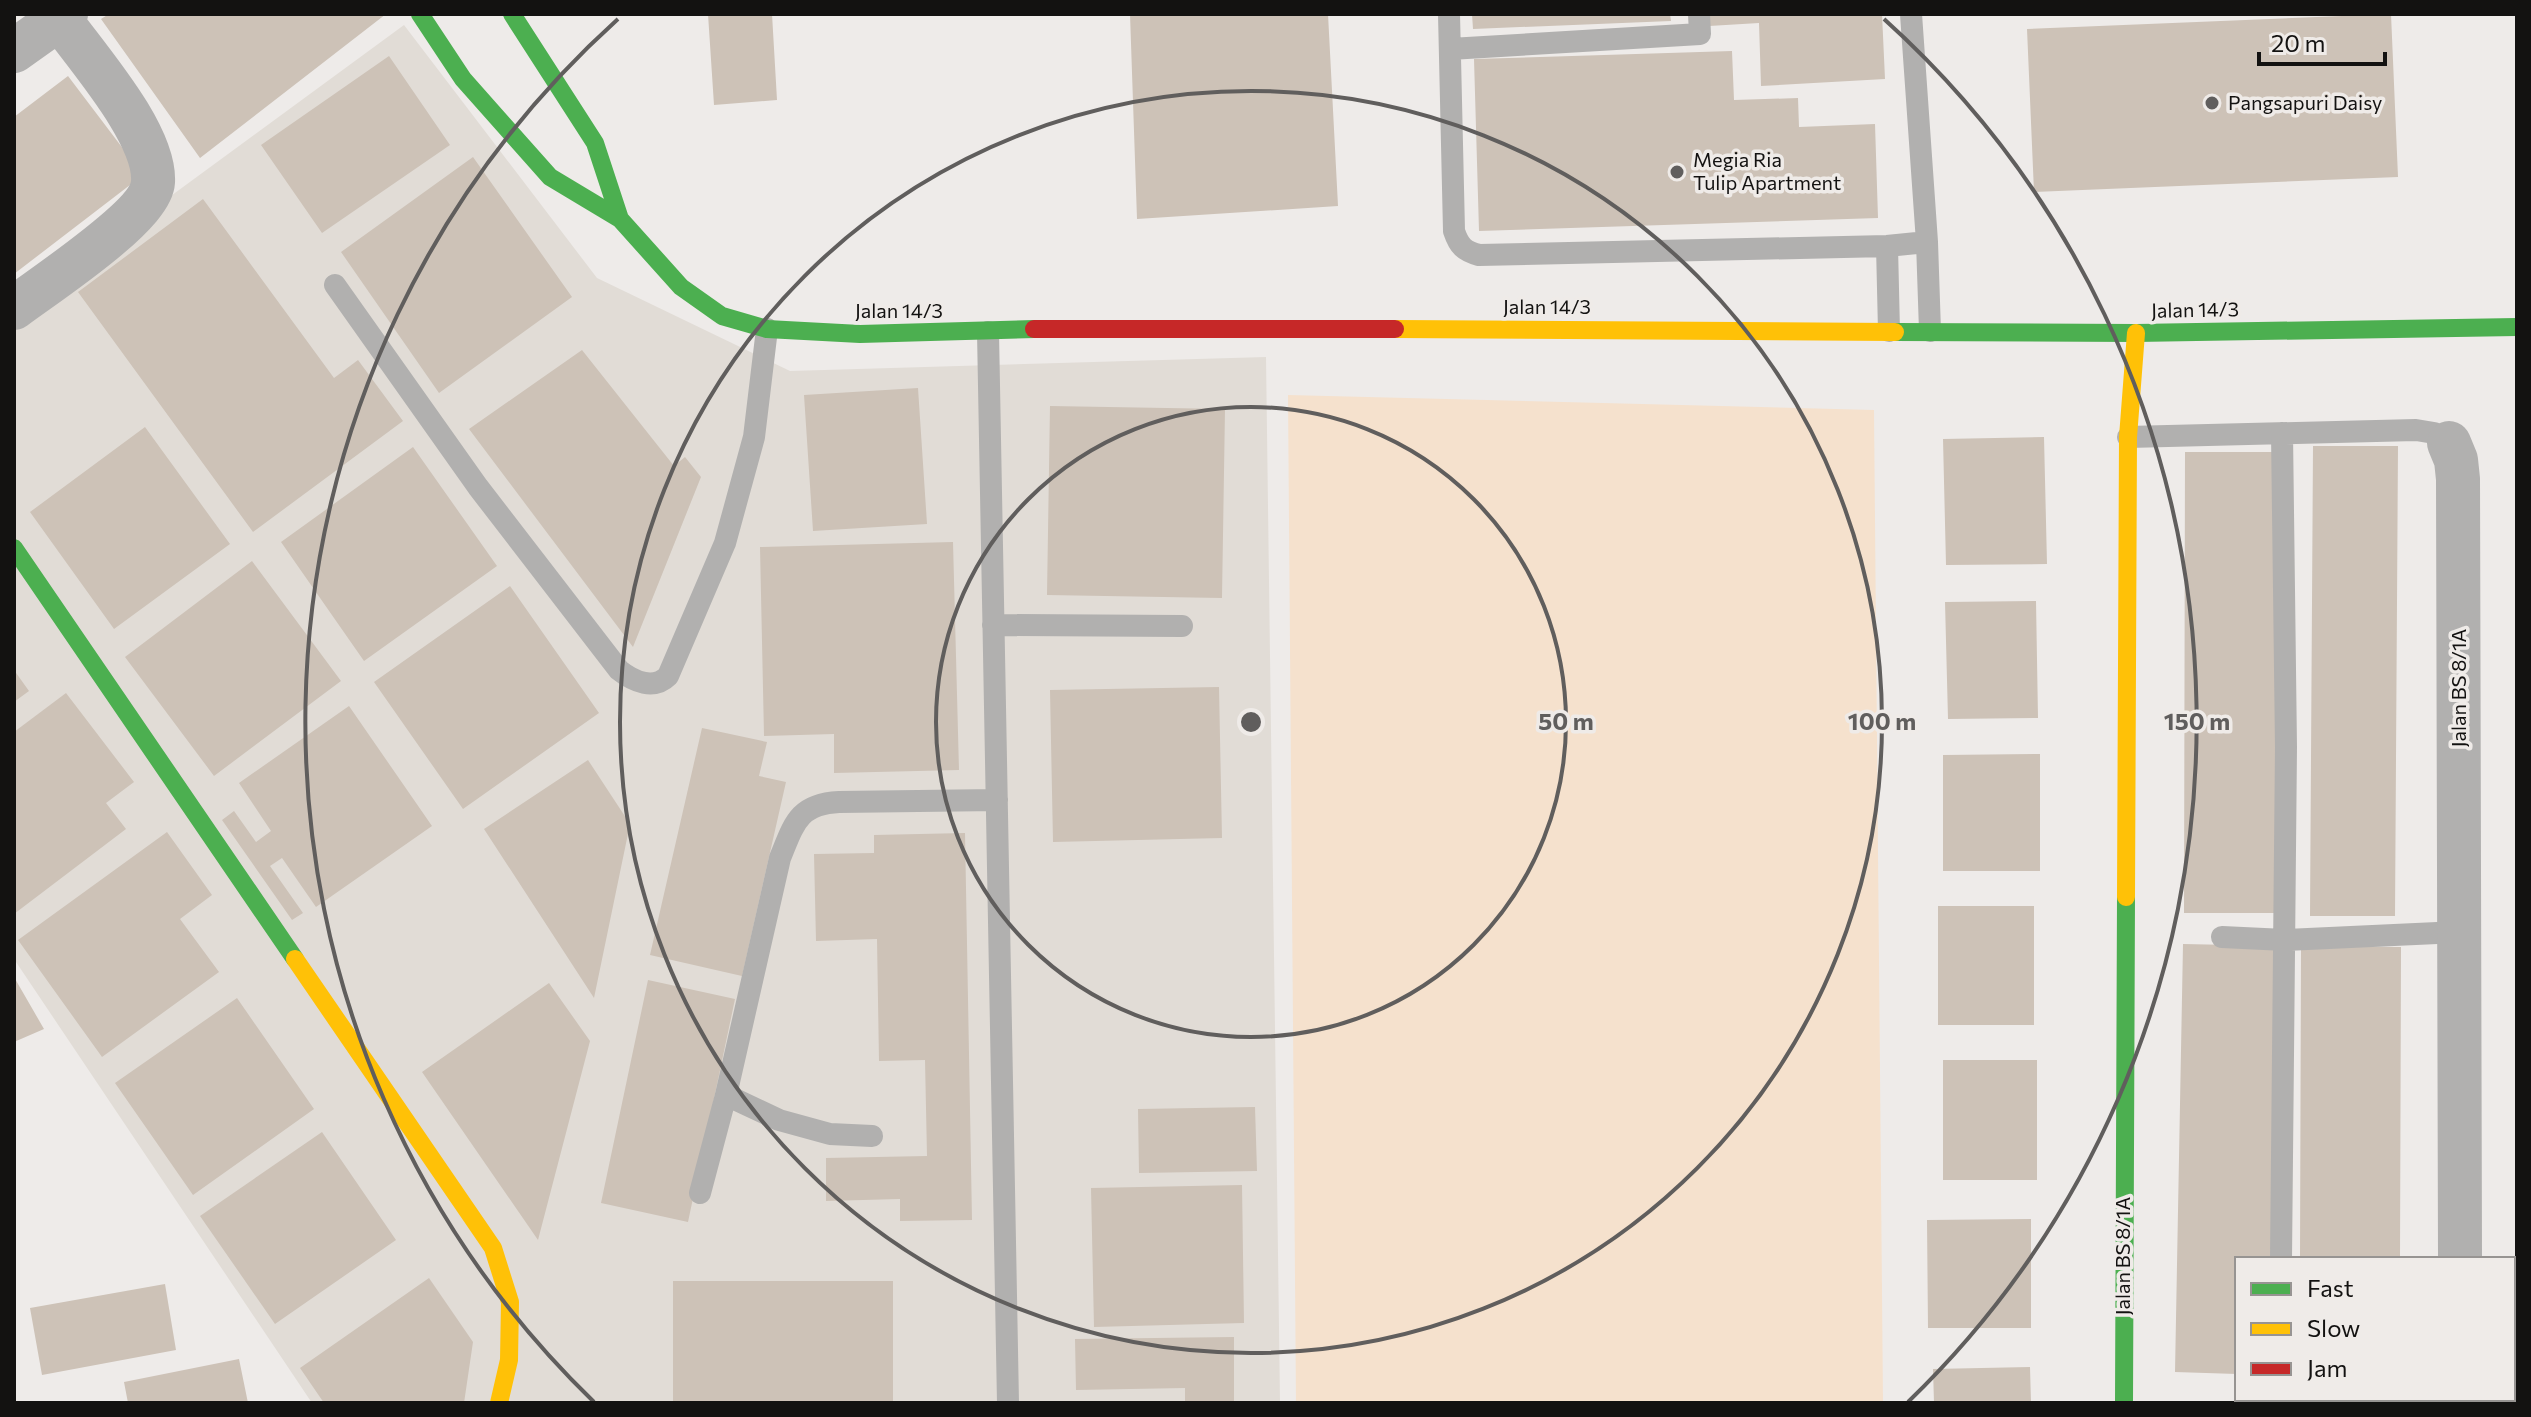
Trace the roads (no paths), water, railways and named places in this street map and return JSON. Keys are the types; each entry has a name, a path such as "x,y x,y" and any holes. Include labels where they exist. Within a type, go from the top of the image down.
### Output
{"street":[{"name":"Jalan 14/3","path":"420,14 463,79 550,177 620,219 681,287 722,316 767,329 860,334 1088,328 2136,333 2517,327"},
{"name":"Jalan 14/3","path":"512,14 595,143 620,219"},
{"path":"14,51 61,16 136,126 149,154 153,184 137,213 14,308"},
{"name":"Jalan BS 8/1A","path":"2124,1403 2128,437 2136,333"},
{"name":"Jalan BS 8/1A","path":"2449,443 2456,460 2458,479 2460,1257"},
{"path":"14,548 493,1248 510,1302 509,1360 499,1403"}],"lane":[{"path":"1449,14 1454,231 1458,243 1467,252 1495,255 1887,246 1927,242"},
{"path":"1450,49 1700,34 1699,14"},
{"path":"1911,14 1930,331"},
{"path":"1887,246 1889,331"},
{"path":"335,285 478,487 619,670 651,684 661,683 668,676 725,543 754,437 767,329"},
{"path":"988,332 1008,1403"},
{"name":"Jalan BS 8/1A","path":"2128,437 2416,430 2434,433 2449,443"},
{"path":"2281,1257 2286,747 2282,433"},
{"path":"993,625 1182,626"},
{"path":"700,1193 726,1095 780,858 790,832 805,811 819,803 997,800"},
{"path":"2222,937 2285,940 2459,932"},
{"path":"726,1095 779,1120 830,1134 872,1136"}],"place":[{"name":"Pangsapuri Daisy","path":"2212,103"},
{"name":"Megia Ria Tulip Apartment","path":"1677,172"}]}
